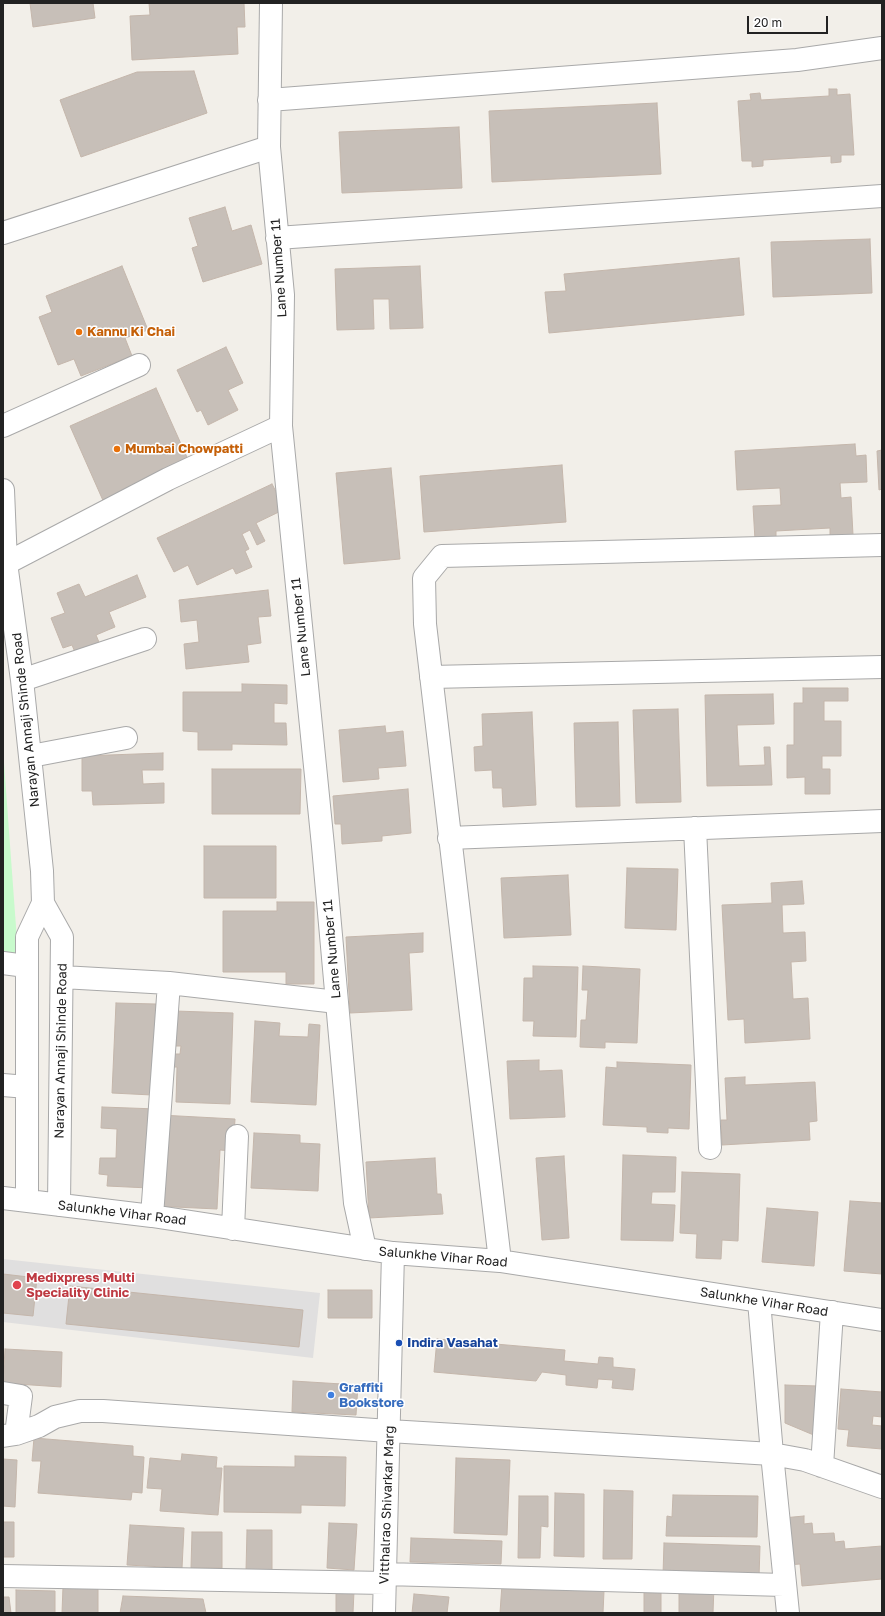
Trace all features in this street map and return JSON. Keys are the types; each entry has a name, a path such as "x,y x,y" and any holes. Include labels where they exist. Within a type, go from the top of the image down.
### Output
{"street":[{"name":"Lane Number 11","path":"271,3 269,148 284,295 281,426 324,846 354,1203 365,1249"},
{"path":"269,100 797,60 882,48"},
{"path":"3,233 269,148"},
{"path":"277,238 882,196"},
{"path":"3,426 140,365"},
{"path":"5,564 168,479 281,426"},
{"name":"Narayan Annaji Shinde Road","path":"3,490 5,564 22,680 42,871 43,903 27,937 27,1201"},
{"path":"500,1261 425,624 424,578 442,556 882,545"},
{"path":"22,680 145,639"},
{"path":"431,677 882,667"},
{"path":"31,756 126,738"},
{"path":"449,838 882,821"},
{"path":"695,828 710,1148"},
{"name":"Narayan Annaji Shinde Road","path":"43,903 62,937 59,1205"},
{"path":"3,963 26,966"},
{"path":"62,977 169,983 337,1002"},
{"path":"152,1216 169,983"},
{"path":"3,1085 27,1087"},
{"path":"233,1229 238,1136"},
{"name":"Salunkhe Vihar Road","path":"3,1198 152,1216 393,1253 500,1261 882,1320"},
{"name":"Vitthalrao Shivarkar Marg","path":"384,1613 393,1253"},
{"path":"759,1301 784,1585 788,1613"},
{"path":"822,1466 832,1312"},
{"path":"3,1393 21,1396 10,1435"},
{"path":"10,1435 38,1426 55,1417 80,1411 111,1412 389,1431 772,1454 805,1460 882,1487"},
{"path":"3,1576 385,1578 784,1585"}],"shaded area":[{"path":"3,1259 320,1293 313,1358 3,1322"}],"green space":[{"path":"3,749 18,954 3,951"}],"building":[{"path":"30,3 93,3 95,18 33,27"},
{"path":"149,3 244,3 245,27 237,27 238,54 132,60 130,16 150,15"},
{"path":"194,71 207,113 81,157 60,100 137,72"},
{"path":"829,89 837,89 837,95 850,94 854,155 841,155 841,162 831,163 831,156 763,160 763,166 752,167 752,161 742,161 738,101 751,100 750,94 760,93 761,100 829,96"},
{"path":"657,103 661,174 492,182 489,111"},
{"path":"459,127 462,188 342,193 339,132"},
{"path":"225,207 232,231 251,225 262,264 203,282 192,248 198,246 189,218"},
{"path":"870,239 872,293 773,297 771,242"},
{"path":"739,258 744,315 549,333 545,292 566,291 564,274"},
{"path":"122,266 148,330 125,338 132,356 81,376 74,359 58,365 39,317 52,312 46,296"},
{"path":"420,266 423,328 390,329 389,299 373,299 374,329 337,330 335,269"},
{"path":"226,347 243,383 228,390 238,410 208,425 201,410 197,412 177,370"},
{"path":"156,388 190,464 105,505 70,426"},
{"path":"855,444 856,456 866,455 867,482 840,483 841,498 851,497 853,535 830,536 830,528 776,531 776,539 755,540 753,506 781,505 780,488 737,490 735,451"},
{"path":"882,450 882,489 879,490 877,451"},
{"path":"562,465 566,522 424,532 420,476"},
{"path":"391,468 400,559 344,564 336,473"},
{"path":"272,484 285,509 256,523 265,541 257,545 250,530 242,534 249,549 245,551 252,567 236,574 233,568 197,585 188,565 174,572 157,538"},
{"path":"137,575 146,597 109,612 115,627 96,635 101,647 77,657 72,645 63,648 51,618 65,613 57,593 79,584 85,597"},
{"path":"268,590 271,616 258,617 261,643 247,645 249,662 186,669 184,644 199,642 197,620 181,622 179,600"},
{"path":"242,684 287,685 287,704 274,703 274,723 286,723 287,745 232,744 232,750 198,750 198,732 183,731 183,692 242,692"},
{"path":"803,688 848,688 848,701 824,701 824,721 841,721 841,756 822,756 822,769 830,769 830,794 805,794 805,777 787,778 787,745 794,745 794,703 803,703"},
{"path":"773,694 774,724 737,725 739,766 765,765 764,747 770,747 772,785 707,786 705,695"},
{"path":"678,709 681,802 636,803 633,710"},
{"path":"532,712 536,805 503,807 502,788 493,788 492,770 475,771 474,747 483,746 482,714"},
{"path":"618,722 620,806 576,807 574,723"},
{"path":"385,726 386,733 403,731 406,766 378,768 379,779 343,782 339,730"},
{"path":"163,753 163,770 142,770 143,784 164,783 164,803 93,805 92,791 82,791 82,756"},
{"path":"212,769 301,769 300,814 212,814"},
{"path":"408,789 411,833 382,836 382,841 342,844 341,824 335,824 333,796"},
{"path":"204,846 276,846 276,898 204,898"},
{"path":"627,868 678,869 676,930 625,928"},
{"path":"568,875 571,935 504,938 501,878"},
{"path":"802,881 804,904 782,905 783,933 805,932 806,961 791,962 793,999 808,998 810,1039 745,1043 744,1019 728,1020 722,905 772,903 771,883"},
{"path":"277,902 314,902 314,984 286,984 286,972 223,972 223,911 277,911"},
{"path":"423,933 423,952 409,953 412,1010 350,1013 346,937"},
{"path":"533,966 578,967 576,1037 533,1036 534,1021 523,1021 524,978 533,978"},
{"path":"583,966 640,969 637,1043 605,1042 605,1048 580,1047 581,1020 586,1020 588,990 582,990"},
{"path":"116,1003 156,1004 152,1095 112,1093"},
{"path":"175,1011 233,1013 230,1104 176,1102 177,1067 173,1067 173,1054 180,1054 181,1046 174,1046"},
{"path":"255,1021 280,1023 279,1036 308,1037 309,1024 320,1025 316,1105 251,1102"},
{"path":"539,1060 539,1071 562,1070 565,1117 510,1119 507,1061"},
{"path":"617,1062 691,1065 689,1129 668,1128 668,1133 647,1132 647,1127 603,1125 606,1067 617,1068"},
{"path":"745,1077 745,1085 815,1082 817,1121 809,1122 810,1140 722,1145 721,1120 727,1120 725,1078"},
{"path":"102,1107 157,1109 149,1188 107,1186 108,1175 99,1174 100,1158 116,1158 117,1129 101,1128"},
{"path":"160,1115 235,1119 233,1151 220,1150 217,1209 154,1206"},
{"path":"254,1133 300,1135 300,1143 320,1144 318,1191 251,1188"},
{"path":"623,1155 676,1157 675,1192 652,1192 651,1204 675,1205 673,1241 621,1240"},
{"path":"564,1156 569,1238 542,1240 536,1158"},
{"path":"435,1158 437,1194 441,1194 443,1214 369,1218 366,1162"},
{"path":"682,1172 740,1174 738,1241 722,1240 721,1259 696,1258 697,1234 680,1233"},
{"path":"850,1201 882,1203 882,1274 844,1271"},
{"path":"767,1208 818,1212 814,1266 762,1262"},
{"path":"3,1274 37,1278 33,1316 3,1313"},
{"path":"70,1286 303,1310 299,1347 66,1324"},
{"path":"328,1290 372,1290 372,1318 328,1318"},
{"path":"437,1339 565,1350 564,1361 598,1364 599,1357 613,1358 613,1367 635,1369 633,1390 612,1388 613,1380 598,1379 597,1388 566,1385 566,1375 542,1372 536,1381 434,1372"},
{"path":"5,1349 62,1352 61,1387 3,1383"},
{"path":"293,1381 358,1385 356,1415 292,1412"},
{"path":"785,1385 818,1386 816,1436 785,1423"},
{"path":"841,1389 882,1392 882,1417 873,1416 872,1425 882,1426 882,1449 847,1446 849,1430 838,1429"},
{"path":"34,1438 133,1446 133,1456 144,1457 142,1493 132,1492 131,1500 38,1493 41,1461 32,1461"},
{"path":"182,1454 217,1457 216,1468 222,1468 218,1515 160,1511 162,1489 147,1488 150,1458 181,1461"},
{"path":"295,1456 346,1457 345,1506 301,1505 301,1513 224,1512 224,1466 295,1467"},
{"path":"456,1458 510,1460 507,1535 454,1533"},
{"path":"3,1459 17,1460 15,1507 3,1506"},
{"path":"604,1490 633,1491 632,1559 603,1559"},
{"path":"555,1493 584,1494 584,1557 554,1556"},
{"path":"673,1495 758,1496 757,1537 666,1536 667,1516 672,1517"},
{"path":"519,1496 548,1496 548,1527 541,1526 540,1558 518,1558"},
{"path":"804,1516 804,1524 812,1523 813,1534 834,1533 835,1542 844,1541 845,1549 882,1546 882,1579 802,1586 800,1564 787,1565 783,1518"},
{"path":"3,1522 14,1522 14,1557 3,1557"},
{"path":"329,1523 357,1524 354,1570 327,1568"},
{"path":"130,1525 184,1528 182,1568 127,1565"},
{"path":"247,1530 272,1530 272,1571 246,1571"},
{"path":"192,1532 222,1532 222,1568 191,1568"},
{"path":"411,1538 502,1541 501,1564 410,1562"},
{"path":"664,1543 760,1546 759,1578 663,1575"},
{"path":"502,1584 604,1591 603,1613 500,1613"},
{"path":"679,1586 714,1586 713,1613 679,1613"},
{"path":"63,1587 98,1588 98,1613 62,1613"},
{"path":"644,1587 661,1587 661,1613 644,1613"},
{"path":"16,1590 55,1591 55,1613 16,1613"},
{"path":"336,1590 354,1591 353,1613 336,1613"},
{"path":"414,1594 449,1597 447,1613 412,1613"},
{"path":"123,1596 203,1599 206,1613 120,1613"},
{"path":"3,1597 9,1597 11,1613 3,1613"}],"place":[{"name":"Kannu Ki Chai","path":"79,332"},
{"name":"Mumbai Chowpatti","path":"117,449"},
{"name":"Medixpress Multi Speciality Clinic","path":"17,1285"},
{"name":"Indira Vasahat","path":"399,1343"},
{"name":"Graffiti Bookstore","path":"331,1395"}]}
